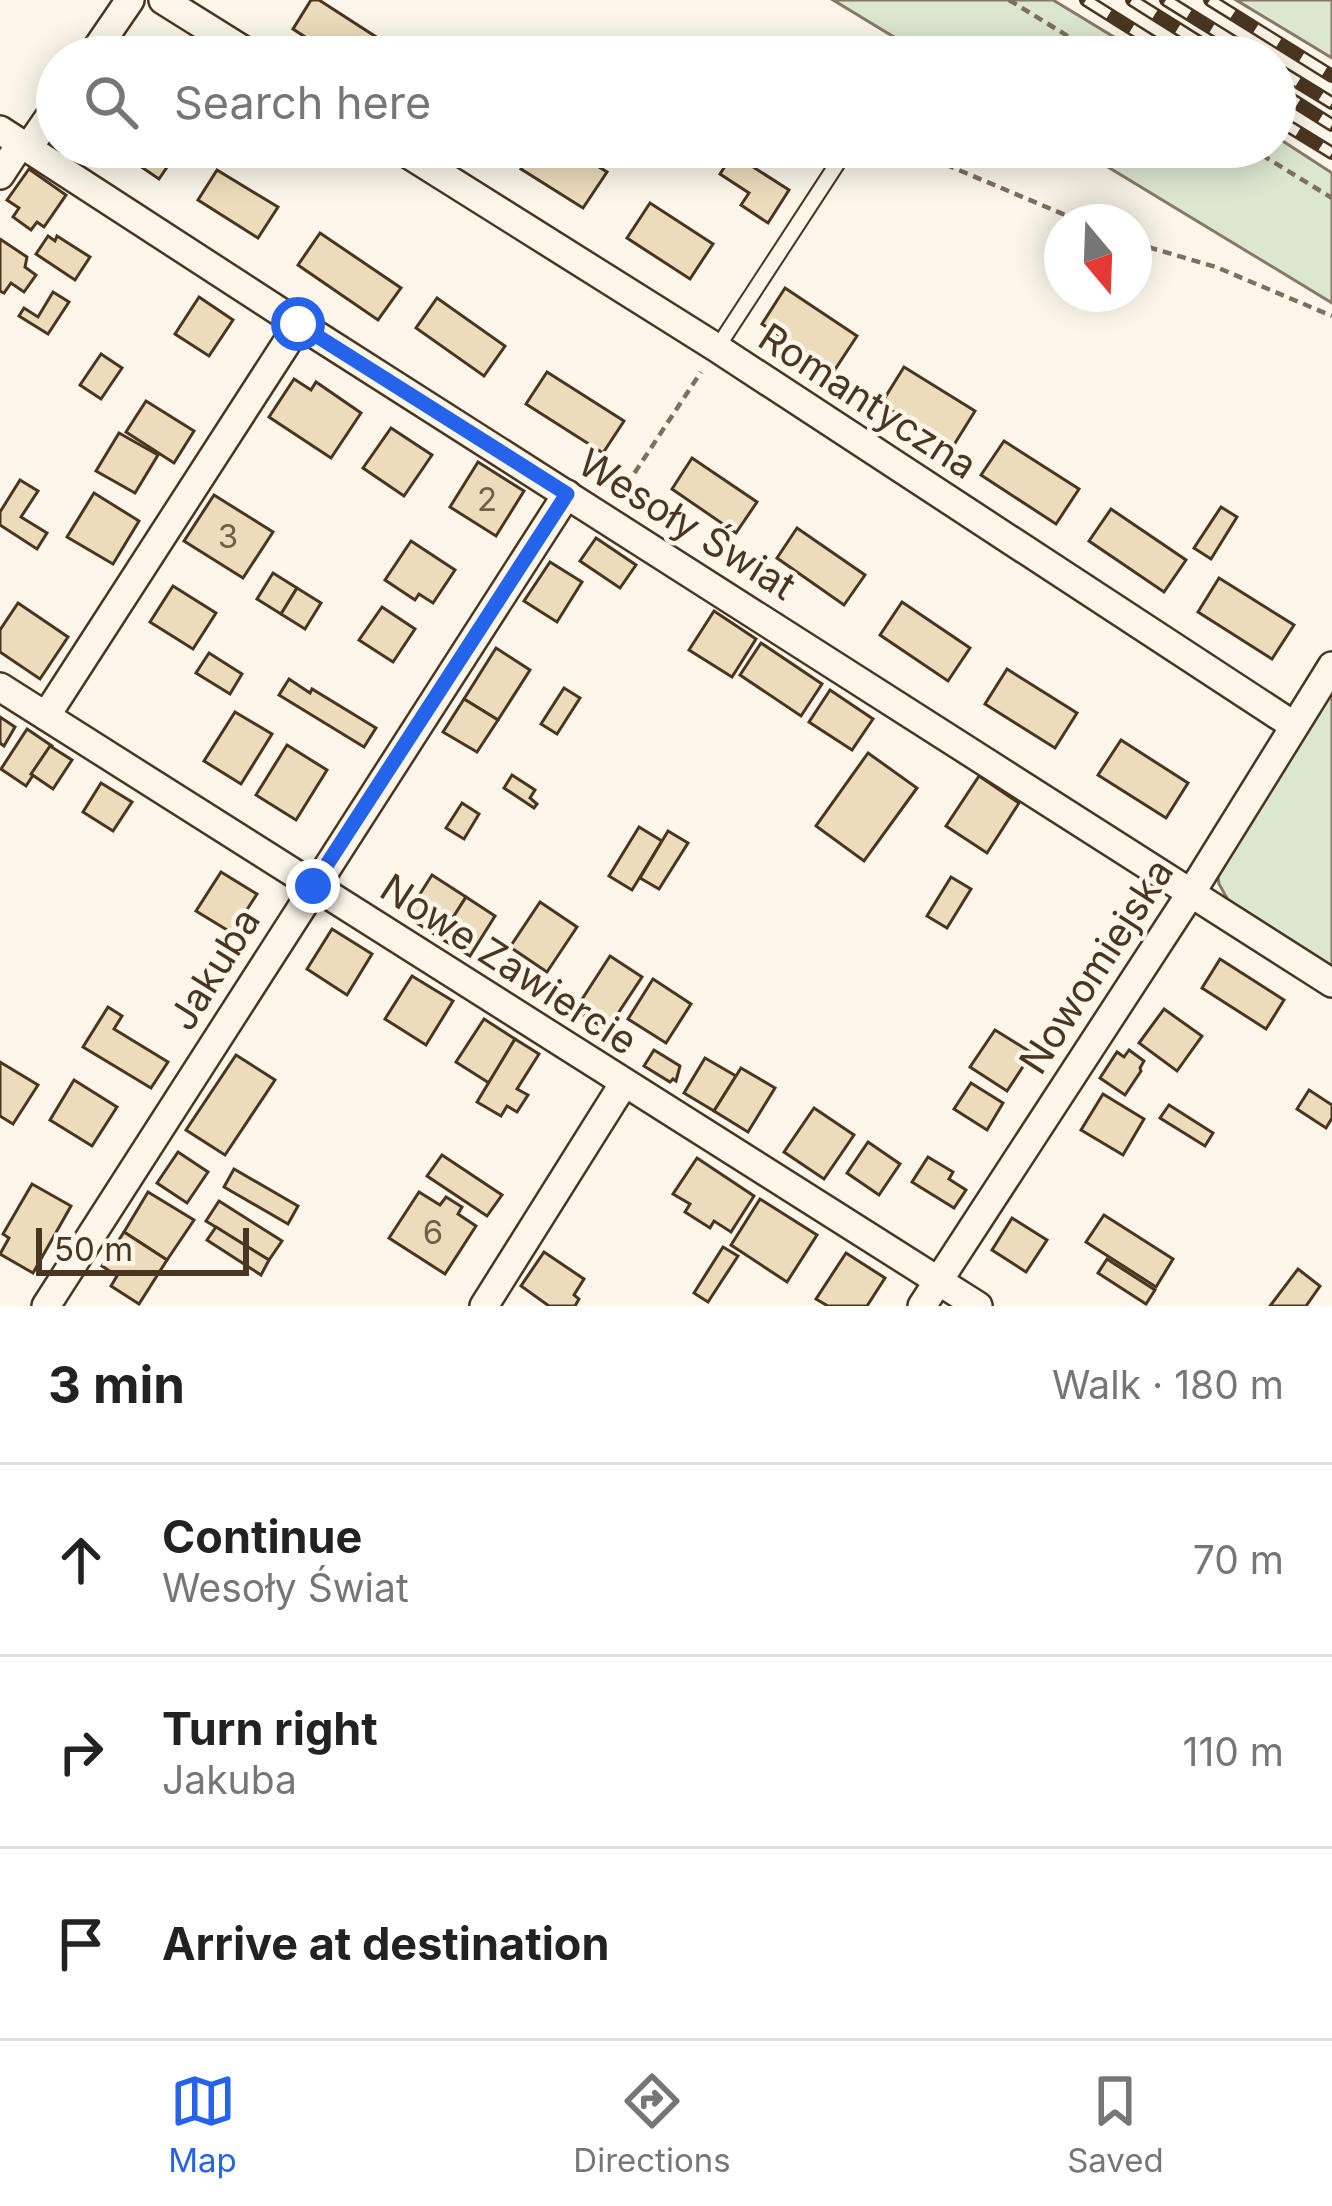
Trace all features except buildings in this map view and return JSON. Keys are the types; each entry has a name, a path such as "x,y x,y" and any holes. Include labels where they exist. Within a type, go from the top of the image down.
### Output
{"street":[{"path":"105,36 130,0"},
{"path":"163,0 220,36"},
{"path":"0,175 16,140"},
{"name":"Wesoły Świat","path":"59,168 1332,982"},
{"name":"Romantyczna","path":"430,168 717,348 1293,725"},
{"path":"46,716 298,324"},
{"name":"Jakuba","path":"46,1306 567,494"},
{"name":"Nowomiejska","path":"922,1306 1191,893 1332,666"},
{"name":"Nowe Zawiercie","path":"0,687 978,1306"},
{"path":"484,1306 624,1083"}],"lane":[{"path":"717,348 834,168"}],"path":[{"path":"1009,0 1068,36"},
{"path":"954,168 1044,206"},
{"path":"1283,168 1332,198"},
{"path":"1152,248 1216,267 1332,316"},
{"path":"605,518 717,348"}],"green space":[{"path":"833,0 1053,0 1112,36 892,36"},
{"path":"1236,0 1332,0 1332,58"},
{"path":"1296,150 1332,173 1332,303 1110,168 1296,168"},
{"path":"1332,693 1332,966 1228,900 1217,871"}],"railway":[{"path":"1086,0 1143,36"},
{"path":"1132,0 1189,36"},
{"path":"1166,0 1224,36"},
{"path":"1210,0 1268,36"},
{"path":"1296,54 1332,76"},
{"path":"1296,81 1332,103"},
{"path":"1296,102 1332,125"},
{"path":"1296,131 1332,153"}],"route":[{"path":"298,324 567,494 313,886"}]}
